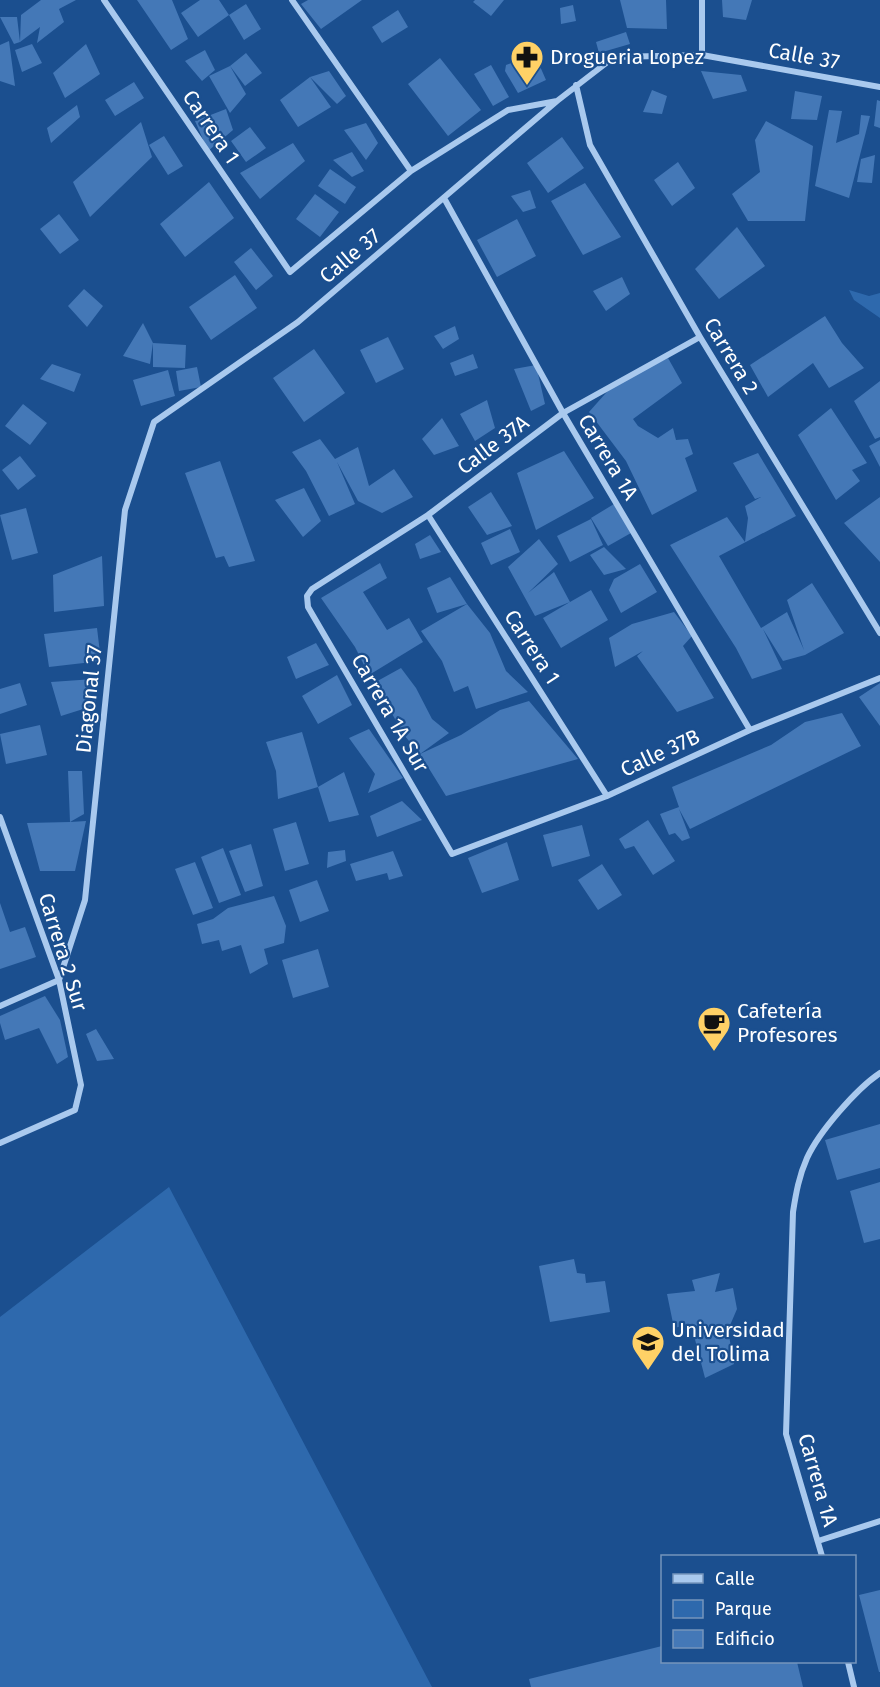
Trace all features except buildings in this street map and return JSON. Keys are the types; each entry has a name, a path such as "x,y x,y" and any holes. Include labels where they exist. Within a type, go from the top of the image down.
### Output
{"street":[{"name":"Carrera 1","path":"105,0 290,272"},
{"path":"291,0 411,171"},
{"path":"702,0 702,55"},
{"name":"Calle 37","path":"154,422 298,322 576,85 614,57 702,55 880,87"},
{"name":"Carrera 2","path":"576,85 590,145 700,337 880,633"},
{"name":"Calle 37","path":"290,272 411,171 508,110 557,101"},
{"name":"Carrera 1A","path":"444,198 563,413 750,730"},
{"name":"Calle 37A","path":"312,589 428,515 563,413 700,337"},
{"name":"Diagonal 37","path":"59,980 85,900 125,510 154,422"},
{"name":"Carrera 1","path":"428,515 607,796"},
{"name":"Carrera 1A Sur","path":"312,589 307,596 308,607 313,617 338,655 452,854"},
{"name":"Calle 37B","path":"452,854 607,796 750,730 880,678"},
{"name":"Carrera 2 Sur","path":"0,817 59,980 81,1085 75,1110 0,1143"},
{"path":"0,1006 59,980"},
{"name":"Carrera 1A","path":"822,1555 786,1434 793,1212 797,1183 808,1156 866,1082 880,1073"},
{"path":"818,1541 880,1521"},
{"path":"848,1663 854,1687"}],"green space":[{"path":"849,290 869,296 880,293 880,318 854,300"},
{"path":"169,1187 432,1687 0,1687 0,1317"}],"place":[{"name":"Drogueria Lopez","path":"527,86"},
{"name":"Cafetería Profesores","path":"714,1052"},
{"name":"Universidad del Tolima","path":"648,1371"}]}
